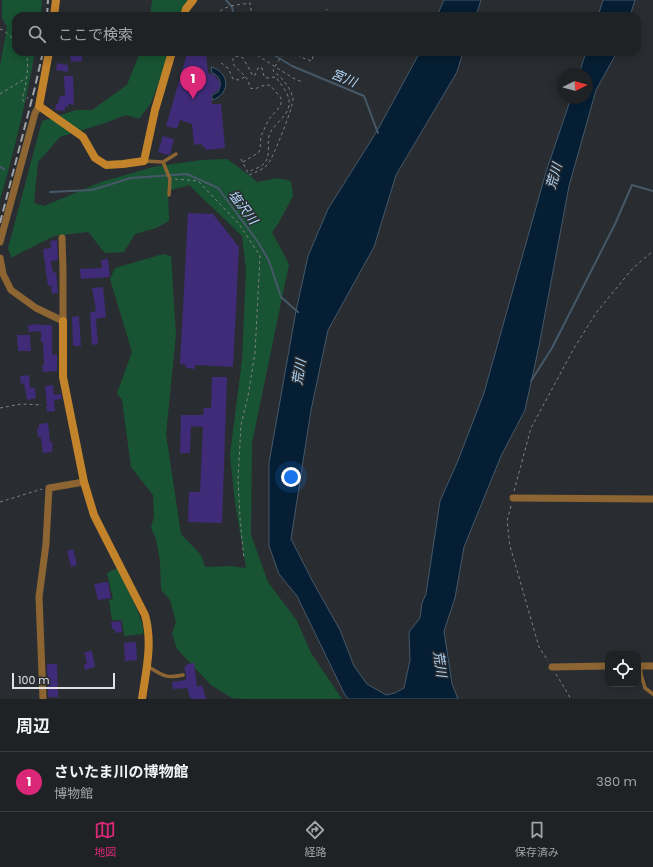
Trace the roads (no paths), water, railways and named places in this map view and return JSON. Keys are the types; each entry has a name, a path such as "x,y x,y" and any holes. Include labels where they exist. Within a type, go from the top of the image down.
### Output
{"street":[{"path":"54,12 56,0"},
{"path":"185,12 193,0"},
{"path":"0,242 34,113 39,106 48,56"},
{"path":"39,106 83,137 95,158 106,165 144,161 155,110 171,56"},
{"path":"62,238 64,270 63,377 84,482 94,515 145,615 149,642 142,699"},
{"path":"0,258 3,274 11,290 36,308 63,321"},
{"path":"43,699 39,597 46,544 49,488 84,482"},
{"path":"513,498 653,499"},
{"path":"552,667 605,666"},
{"path":"641,666 653,666"}],"lane":[{"path":"144,161 163,162 176,154"},
{"path":"163,162 170,178 169,196"},
{"path":"146,666 172,678 183,675"},
{"path":"641,674 645,688 653,694"}],"water":[{"path":"444,0 481,0 477,12 439,12"},
{"path":"603,0 635,0 631,12 599,12"},
{"name":"荒川","path":"418,56 462,56 457,72 396,175 374,247 328,330 311,410 291,539 340,630 354,666 367,684 386,695 395,693 404,688 410,660 409,632 420,618 422,603 426,594 440,501 457,463 484,393 546,172 569,104 592,104 569,186 539,346 525,410 501,456 464,547 455,598 444,631 452,684 458,699 348,699 297,596 279,574 269,546 269,463 296,311 308,256 328,209 377,131"},
{"path":"585,56 615,56 596,90 593,101 593,68 581,68"},
{"path":"211,67 222,73 226,83 223,93 212,100 212,95 218,92 220,81 215,74 212,73"}],"waterway":[{"name":"宮川","path":"226,0 232,7 233,12"},
{"name":"宮川","path":"276,56 292,66 364,96 378,133"},
{"name":"塩沢川","path":"0,167 4,169"},
{"name":"塩沢川","path":"50,192 92,190 131,178 187,174 218,188 258,242 269,261 281,297 298,312"},
{"path":"531,381 552,348 615,224 632,185 653,191"}],"railway":[{"path":"47,12 48,0"},
{"path":"0,223 42,56"}],"place":[{"name":"さいたま川の博物館","path":"193,99"}]}
